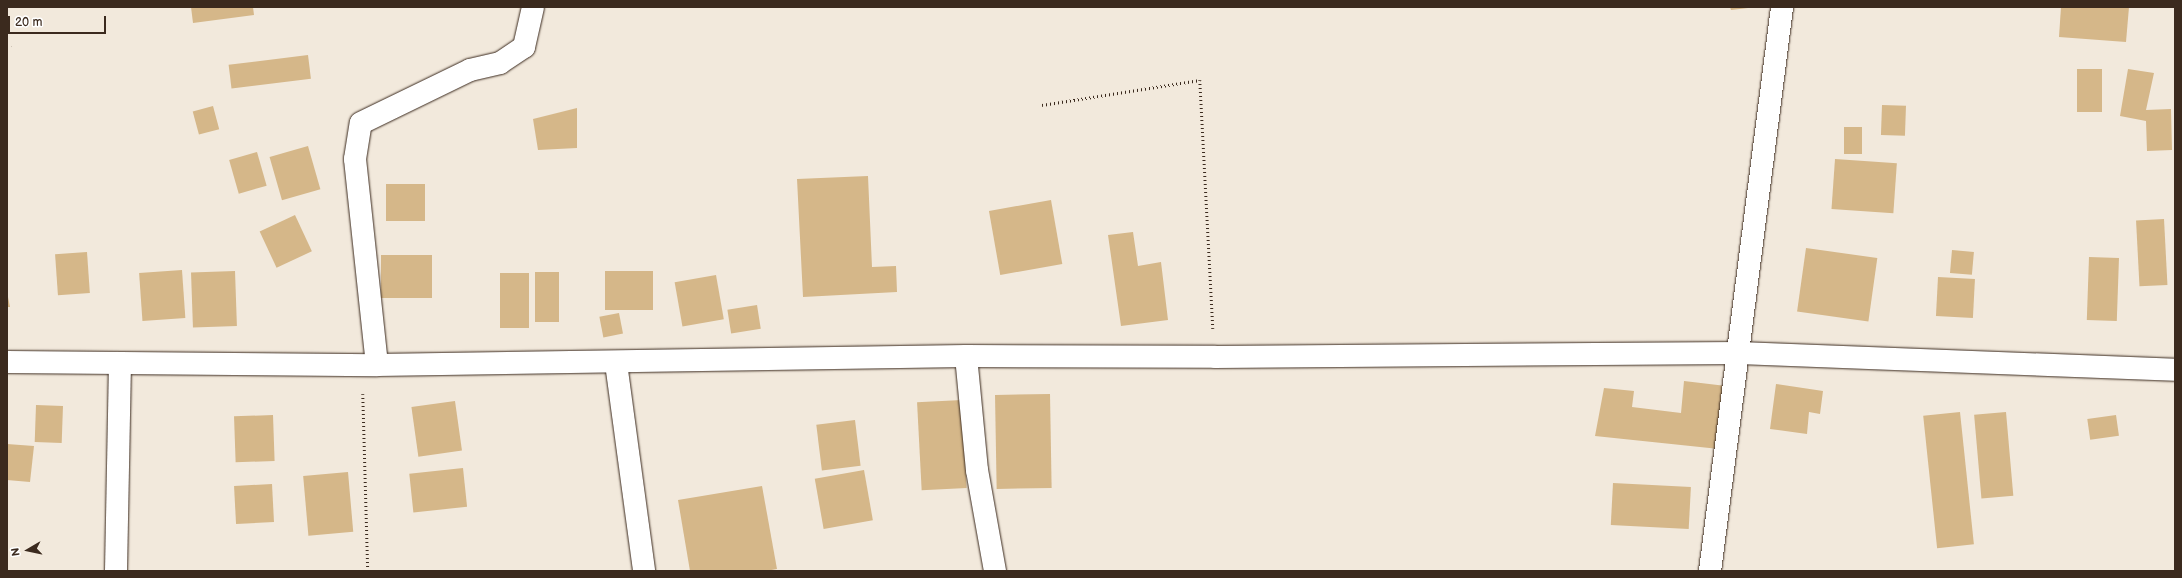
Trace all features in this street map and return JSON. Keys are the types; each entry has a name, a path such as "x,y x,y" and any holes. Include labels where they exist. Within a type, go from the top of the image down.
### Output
{"street":[{"path":"370,365 355,160 361,123 470,70 500,62 524,47 533,7"},
{"path":"1710,571 1782,7"},
{"path":"7,362 370,365 616,363 966,356 1215,357 1739,353 2175,370"},
{"path":"966,356 977,470 995,571"},
{"path":"116,571 120,363"},
{"path":"616,363 644,571"}],"path":[{"path":"1042,105 1200,80 1215,357"},
{"path":"368,571 370,365"}],"building":[{"path":"191,7 253,7 254,15 193,23"},
{"path":"1730,7 1748,7 1748,8 1731,10"},
{"path":"2061,7 2129,7 2126,42 2059,37"},
{"path":"308,55 311,79 232,89 229,65"},
{"path":"2077,69 2102,69 2102,112 2077,112"},
{"path":"2128,69 2154,73 2146,110 2171,109 2172,150 2147,151 2146,121 2120,116"},
{"path":"1882,105 1906,106 1905,136 1881,135"},
{"path":"213,106 219,129 199,135 193,111"},
{"path":"577,108 577,148 538,150 533,119"},
{"path":"1844,127 1862,127 1862,154 1844,154"},
{"path":"308,146 320,189 282,200 270,157"},
{"path":"257,152 267,186 239,194 229,160"},
{"path":"1835,159 1897,163 1893,213 1832,209"},
{"path":"868,176 872,267 896,266 897,292 803,297 797,179"},
{"path":"386,184 425,184 425,221 386,221"},
{"path":"1051,200 1062,264 1000,275 989,211"},
{"path":"295,215 312,251 277,268 260,231"},
{"path":"2164,219 2167,285 2139,286 2136,220"},
{"path":"1133,232 1138,266 1161,262 1168,320 1121,326 1108,235"},
{"path":"1806,248 1877,258 1868,321 1797,311"},
{"path":"1952,250 1974,252 1972,275 1950,273"},
{"path":"87,252 90,293 58,295 55,254"},
{"path":"381,255 432,255 432,298 381,298"},
{"path":"2089,257 2119,258 2117,321 2087,320"},
{"path":"182,270 185,318 142,321 139,273"},
{"path":"235,271 237,326 193,328 191,273"},
{"path":"605,271 653,271 653,310 605,310"},
{"path":"535,272 559,272 559,322 535,322"},
{"path":"500,273 529,273 529,328 500,328"},
{"path":"716,275 724,319 682,327 675,282"},
{"path":"1938,277 1975,279 1973,318 1936,316"},
{"path":"7,292 10,307 7,307"},
{"path":"757,305 761,329 731,333 727,310"},
{"path":"619,313 623,334 603,337 599,317"},
{"path":"1684,381 1726,386 1719,449 1595,436 1604,388 1634,391 1632,407 1681,413"},
{"path":"1776,384 1823,391 1820,414 1809,412 1807,434 1770,429"},
{"path":"1050,394 1052,488 997,489 995,395"},
{"path":"962,400 967,488 922,490 917,402"},
{"path":"455,401 462,451 418,457 411,407"},
{"path":"36,405 63,406 62,443 35,442"},
{"path":"1960,412 1974,544 1937,548 1923,416"},
{"path":"2006,412 2013,496 1981,498 1974,415"},
{"path":"273,415 275,461 236,462 234,416"},
{"path":"2116,415 2119,436 2090,440 2087,419"},
{"path":"855,420 861,466 822,470 816,425"},
{"path":"7,444 34,446 30,482 7,480"},
{"path":"463,468 467,507 413,512 409,474"},
{"path":"864,470 873,520 824,529 815,479"},
{"path":"348,472 353,532 308,536 303,476"},
{"path":"1613,483 1691,487 1689,529 1611,525"},
{"path":"272,484 274,522 236,524 234,486"},
{"path":"762,486 777,569 766,571 690,571 678,500"}]}
